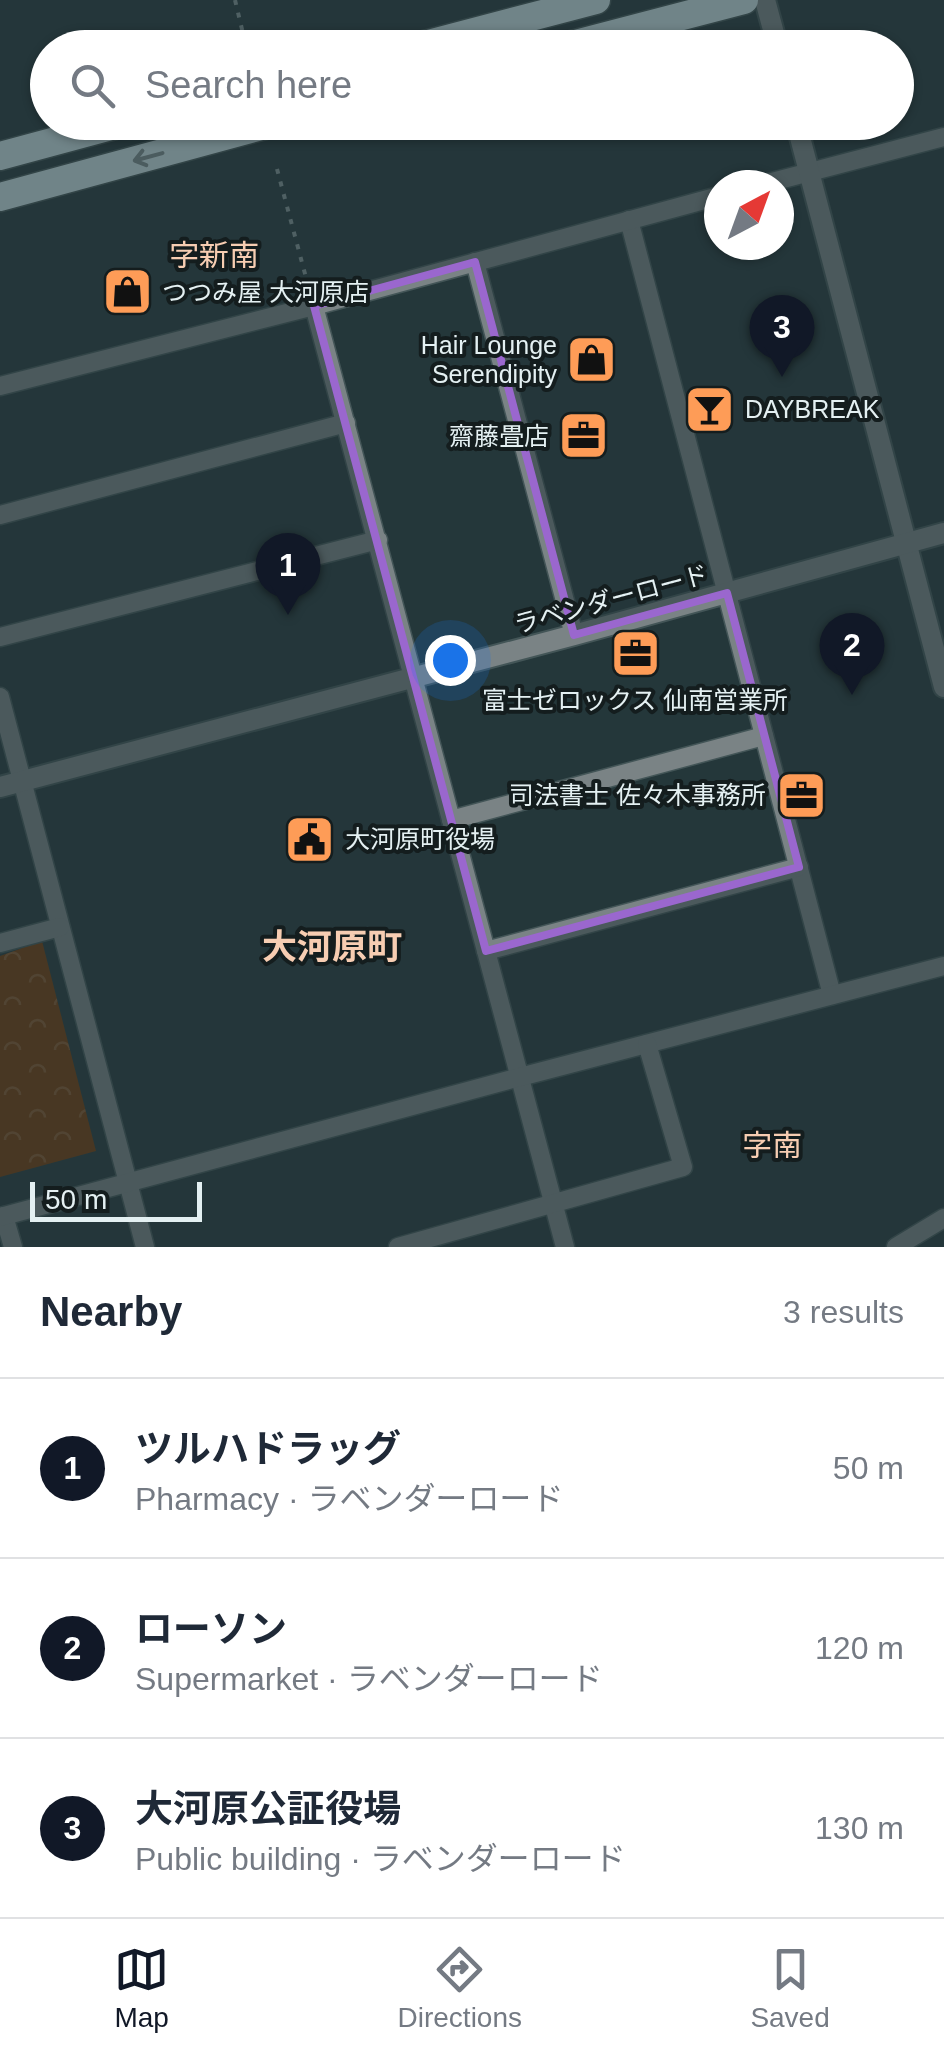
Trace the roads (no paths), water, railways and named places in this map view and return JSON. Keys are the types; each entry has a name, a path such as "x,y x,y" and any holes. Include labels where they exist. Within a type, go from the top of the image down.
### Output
{"highway":[{"path":"482,30 596,0"},
{"path":"629,30 744,0"},
{"path":"0,156 59,140"},
{"path":"0,197 210,140"}],"street":[{"path":"765,0 773,30"},
{"path":"794,176 944,137"},
{"path":"800,140 944,687"},
{"path":"0,386 704,200"},
{"path":"629,220 832,995"},
{"path":"475,262 574,636"},
{"path":"314,306 565,1247"},
{"path":"0,515 346,422"},
{"name":"ラベンダーロード","path":"10,784 944,534"},
{"path":"0,638 378,540"},
{"path":"0,697 10,784 60,926 146,1247"},
{"path":"451,820 764,736"},
{"path":"486,951 799,867"},
{"path":"0,943 60,926"},
{"path":"13,1247 2,1216 944,966"},
{"path":"398,1247 682,1167 647,1044"},
{"path":"896,1247 944,1218"}],"place":[{"name":"つつみ屋 大河原店","path":"127,292"},
{"name":"Hair Lounge Serendipity","path":"592,359"},
{"name":"大河原公証役場","path":"782,377"},
{"name":"DAYBREAK","path":"710,409"},
{"name":"齋藤畳店","path":"584,436"},
{"name":"ツルハドラッグ","path":"288,615"},
{"name":"富士ゼロックス 仙南営業所","path":"635,654"},
{"name":"ローソン","path":"852,695"},
{"name":"司法書士 佐々木事務所","path":"801,795"},
{"name":"大河原町役場","path":"310,839"}],"district":[{"name":"字新南","path":"214,255"},
{"name":"大河原町","path":"332,946"},
{"name":"字南","path":"772,1145"}]}
